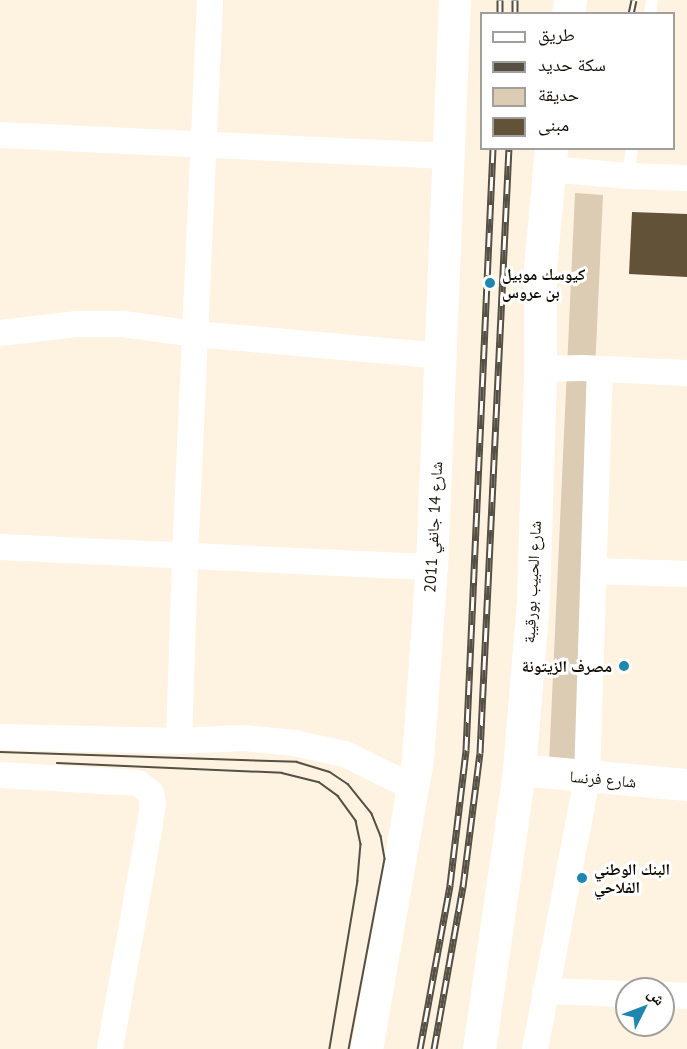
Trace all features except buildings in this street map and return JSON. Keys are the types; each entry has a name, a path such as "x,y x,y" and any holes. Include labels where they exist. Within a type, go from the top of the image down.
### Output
{"main road":[{"name":"شارع الحبيب بورقيبة","path":"479,1049 519,770 533,598 540,369 540,269 550,158"}],"street":[{"path":"179,741 210,0"},
{"name":"شارع 14 جانفي 2011","path":"367,1049 418,760 432,567 455,0"},
{"path":"0,135 447,156"},
{"path":"550,158 628,176 687,178"},
{"path":"0,333 77,324 123,324 196,334 441,356"},
{"path":"540,369 687,373"},
{"path":"535,1049 587,778 600,369"},
{"path":"0,547 185,558 432,567"},
{"path":"594,571 687,574"},
{"path":"0,737 179,741 244,738 294,743 345,754 414,788"},
{"name":"شارع فرنسا","path":"519,770 587,778 687,785"},
{"path":"0,775 138,783 151,793 153,804 150,824 110,1049"},
{"path":"545,991 615,994"}],"lane":[{"path":"628,176 632,150"}],"green space":[{"path":"575,193 603,195 577,765 549,763"}],"tram line":[{"path":"0,752 297,762 330,772 348,784 372,814 381,836 385,859 349,1049"},
{"path":"57,763 282,773 319,782 338,796 356,821 361,844 358,881 330,1049"}],"railway":[{"path":"500,0 500,12"},
{"path":"515,0 515,12"},
{"path":"631,12 634,0"},
{"path":"420,1049 450,885 466,750 493,150"},
{"path":"434,1049 463,887 480,753 509,150"}],"place":[{"name":"كيوسك موبيل بن عروس","path":"490,283"},
{"name":"مصرف الزيتونة","path":"624,666"},
{"name":"البنك الوطني الفلاحي","path":"582,878"}]}
